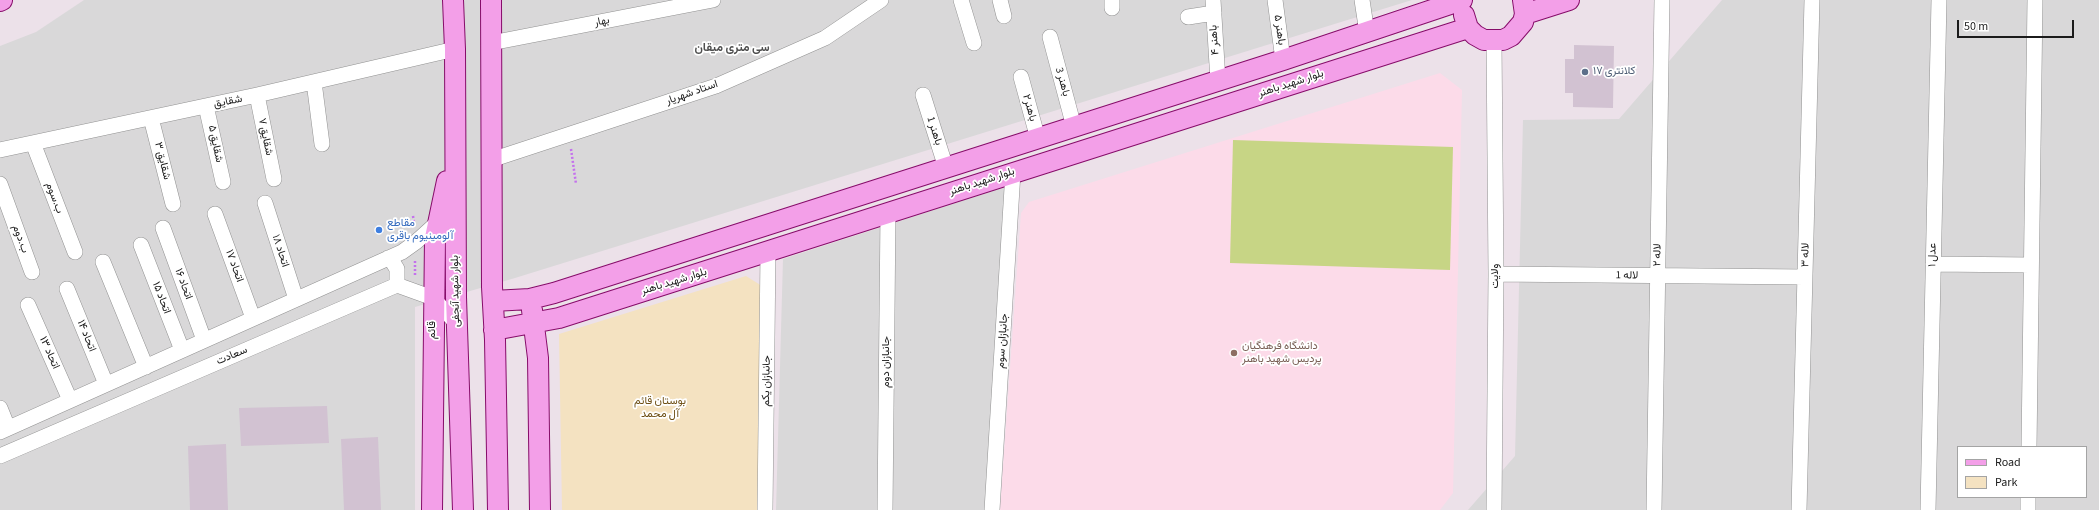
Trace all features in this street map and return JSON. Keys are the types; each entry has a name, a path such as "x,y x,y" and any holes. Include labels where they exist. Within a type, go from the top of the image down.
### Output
{"main road":[{"name":"بلوار شهید آنجفی","path":"453,0 455,49 454,151 457,324 463,510"},
{"path":"491,0 491,160 498,510"},
{"path":"493,301 530,299 601,278 1038,139 1367,33 1464,0 1464,19 1468,28 1484,40 1494,41 1511,36 1522,22 1524,7 1569,0"},
{"name":"بلوار شهید باهنر","path":"494,330 534,324 559,318 1468,28"},
{"name":"قائم","path":"432,510 433,298 435,238 454,151"},
{"path":"601,278 595,286 595,291 597,296 609,302"},
{"path":"530,299 538,358 540,510"}],"street":[{"name":"بهار","path":"491,44 679,3 713,0"},
{"name":"استاد شهریار","path":"491,160 716,86 825,38 881,0"},
{"path":"961,0 974,43"},
{"path":"1000,0 1004,16"},
{"name":"باهنر ۵","path":"1275,0 1283,60"},
{"path":"1362,0 1367,33"},
{"name":"لاله ۲","path":"1654,510 1662,0"},
{"name":"لاله ۳","path":"1799,510 1812,0"},
{"name":"عدل ۱","path":"1928,510 1939,0"},
{"path":"2029,446 2035,0"},
{"path":"1188,17 1213,7"},
{"name":"باهنر ۴","path":"1213,7 1218,81"},
{"name":"باهنر 3","path":"1050,37 1074,127"},
{"name":"ولایت","path":"1494,41 1496,274 1494,510"},
{"name":"شقایق","path":"0,150 256,96 455,49"},
{"name":"باهنر۲","path":"1021,77 1038,139"},
{"path":"314,82 322,144"},
{"name":"باهنر 1","path":"922,95 946,168"},
{"name":"شقایق ۷","path":"256,96 274,179"},
{"name":"شقایق ۵","path":"206,106 223,182"},
{"name":"شقایق ۳","path":"151,118 173,204"},
{"name":"ب.سوم","path":"33,143 75,252"},
{"name":"جانبازان سوم","path":"992,510 1013,172"},
{"name":"ب.دوم","path":"0,184 32,272"},
{"name":"اتحاد ۱۸","path":"265,203 296,299"},
{"name":"جانبازان دوم","path":"886,510 888,213"},
{"name":"اتحاد ۱۷","path":"214,214 253,318"},
{"path":"0,408 4,430 388,258 416,242 438,222"},
{"name":"اتحاد ۱۶","path":"163,228 204,340"},
{"name":"اتحاد ۱۵","path":"141,245 182,350"},
{"name":"جانبازان یکم","path":"765,510 768,252"},
{"path":"388,258 397,269 397,285 433,298 457,324"},
{"path":"103,262 146,367"},
{"path":"1933,264 2031,266"},
{"name":"لاله 1","path":"1496,274 1805,277"},
{"name":"سعادت","path":"0,456 397,285"},
{"name":"اتحاد ۱۴","path":"67,289 106,384"},
{"name":"اتحاد ۱۳","path":"28,305 70,400"},
{"path":"2028,498 2028,510"}],"path":[{"path":"569,135 576,184"}],"shaded area":[{"path":"84,0 1412,0 515,278 415,307 415,510 0,510 0,46 36,32"},
{"path":"1722,0 2099,0 2099,510 1468,510 1515,456 1523,120 1619,119"},
{"name":"دانشگاه فرهنگیان پردیس شهید باهنر","path":"1440,73 1462,90 1453,493 1440,510 1000,510 1021,213 1029,202"},
{"path":"1005,187 985,510 776,510 783,259"}],"green space":[{"path":"1233,140 1453,147 1450,270 1230,263"},
{"name":"بوستان قائم آل محمد","path":"746,276 762,286 758,510 562,510 559,334"}],"building":[{"path":"1574,45 1614,46 1613,108 1573,107 1573,93 1565,93 1565,59 1574,59"},
{"path":"327,406 329,443 241,446 239,408"},
{"path":"378,437 381,510 344,510 341,439"},
{"path":"226,444 228,510 190,510 188,446"}],"place":[{"name":"کلانتری ۱۷","path":"1585,72"},
{"name":"مقاطع آلومینیوم باقری","path":"379,230"},
{"name":"دانشگاه فرهنگیان پردیس شهید باهنر","path":"1234,353"}],"district":[{"name":"سی متری میقان","path":"732,48"}]}
